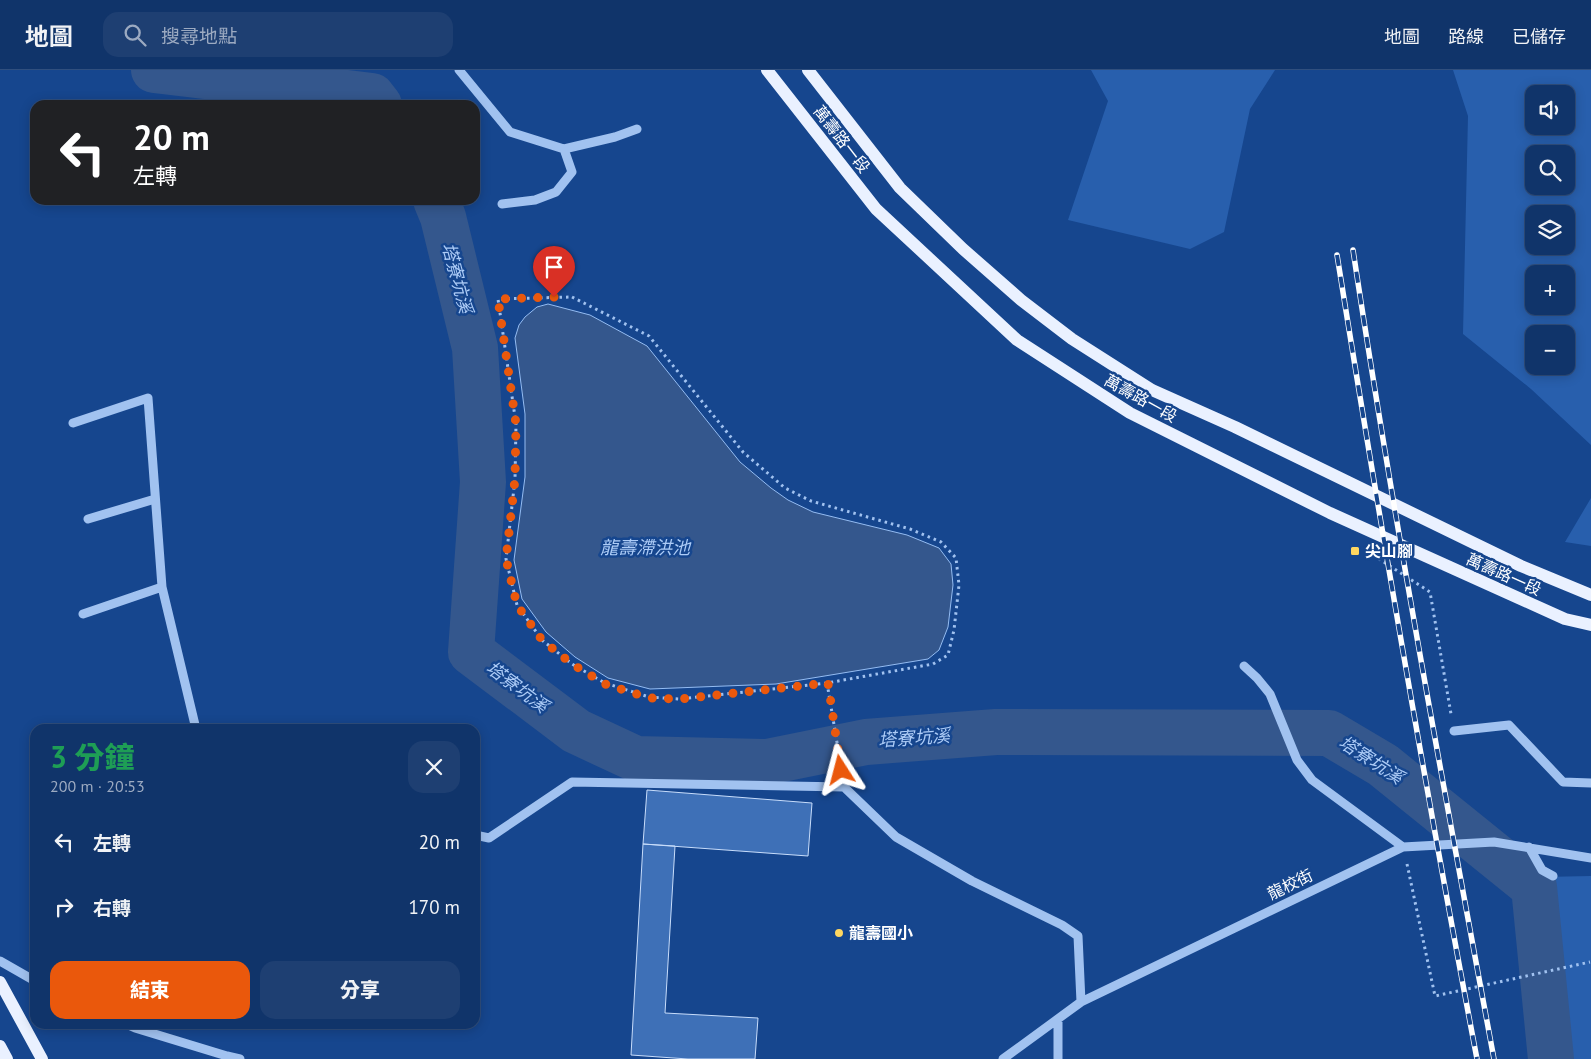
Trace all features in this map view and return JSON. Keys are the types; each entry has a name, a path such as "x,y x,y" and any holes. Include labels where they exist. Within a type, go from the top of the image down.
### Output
{"main road":[{"name":"萬壽路一段","path":"767,70 876,209 1016,340 1130,413 1330,513 1565,619 1591,624"},
{"name":"萬壽路一段","path":"808,70 900,188 963,249 1021,300 1072,339 1152,390 1235,427 1521,566 1591,595"},
{"path":"0,982 42,1059"},
{"path":"0,1046 7,1059"}],"street":[{"path":"459,70 510,132 564,149 615,137 637,129"},
{"path":"502,204 535,200 556,192 572,172 564,149"},
{"path":"72,423 148,398 162,587 195,724"},
{"path":"88,519 155,499"},
{"path":"83,614 162,587"},
{"path":"1244,666 1270,694 1297,760 1312,780 1403,847"},
{"path":"1454,731 1509,725 1563,782 1591,783"},
{"path":"480,836 489,838 572,782 844,787 896,837 972,882 1062,925 1078,936 1081,1002"},
{"name":"龍校街","path":"1004,1059 1081,1002 1403,847 1494,842 1591,858"},
{"path":"1529,848 1542,870 1553,876"},
{"path":"0,961 30,978"},
{"path":"1058,1020 1058,1059"},
{"path":"138,1029 240,1059"}],"path":[{"path":"572,297 649,336 743,452 785,488 811,502 910,529 941,542 956,558 959,585 954,630 948,655 933,664 828,683 680,699 649,698 605,684 572,664 542,640 517,605 506,559 515,479 516,424 498,299 572,297"},
{"path":"1366,551 1430,592 1454,731"},
{"path":"828,683 844,787"},
{"path":"1403,847 1434,996 1590,962"}],"shaded area":[{"path":"1091,70 1275,70 1250,109 1224,232 1190,249 1068,220 1108,101"},
{"path":"1453,70 1591,70 1591,445 1531,389 1463,334 1468,116"},
{"path":"1591,498 1591,546 1565,542"},
{"path":"1591,876 1591,1059 1562,1059 1542,877"}],"water":[{"name":"龍壽滯洪池","path":"548,304 590,315 647,346 740,462 788,500 813,512 907,535 939,548 951,564 953,585 948,627 939,650 928,659 776,684 650,689 608,678 575,657 546,632 522,599 514,560 525,477 525,414 515,338 519,325 525,317 537,307"}],"building":[{"path":"647,790 812,803 808,856 643,844"},
{"path":"643,844 675,846 665,1013 758,1018 755,1059 688,1059 631,1055"}],"waterway":[{"name":"塔寮坑溪","path":"154,70 372,96 375,100"},
{"name":"塔寮坑溪","path":"438,205 443,217 475,348 483,482 471,652 576,731 636,759 767,762 866,742 996,732 1329,733 1383,765 1534,887 1551,1059"}],"railway":[{"path":"1353,250 1402,554 1494,1059"},
{"path":"1337,255 1404,657 1477,1059"}],"place":[{"name":"尖山腳","path":"1355,551"},
{"name":"龍壽國小","path":"839,933"}],"route":[{"path":"554,297 498,299 516,424 515,479 506,559 517,605 542,640 572,664 605,684 649,698 680,699 828,683 841,770"}]}
